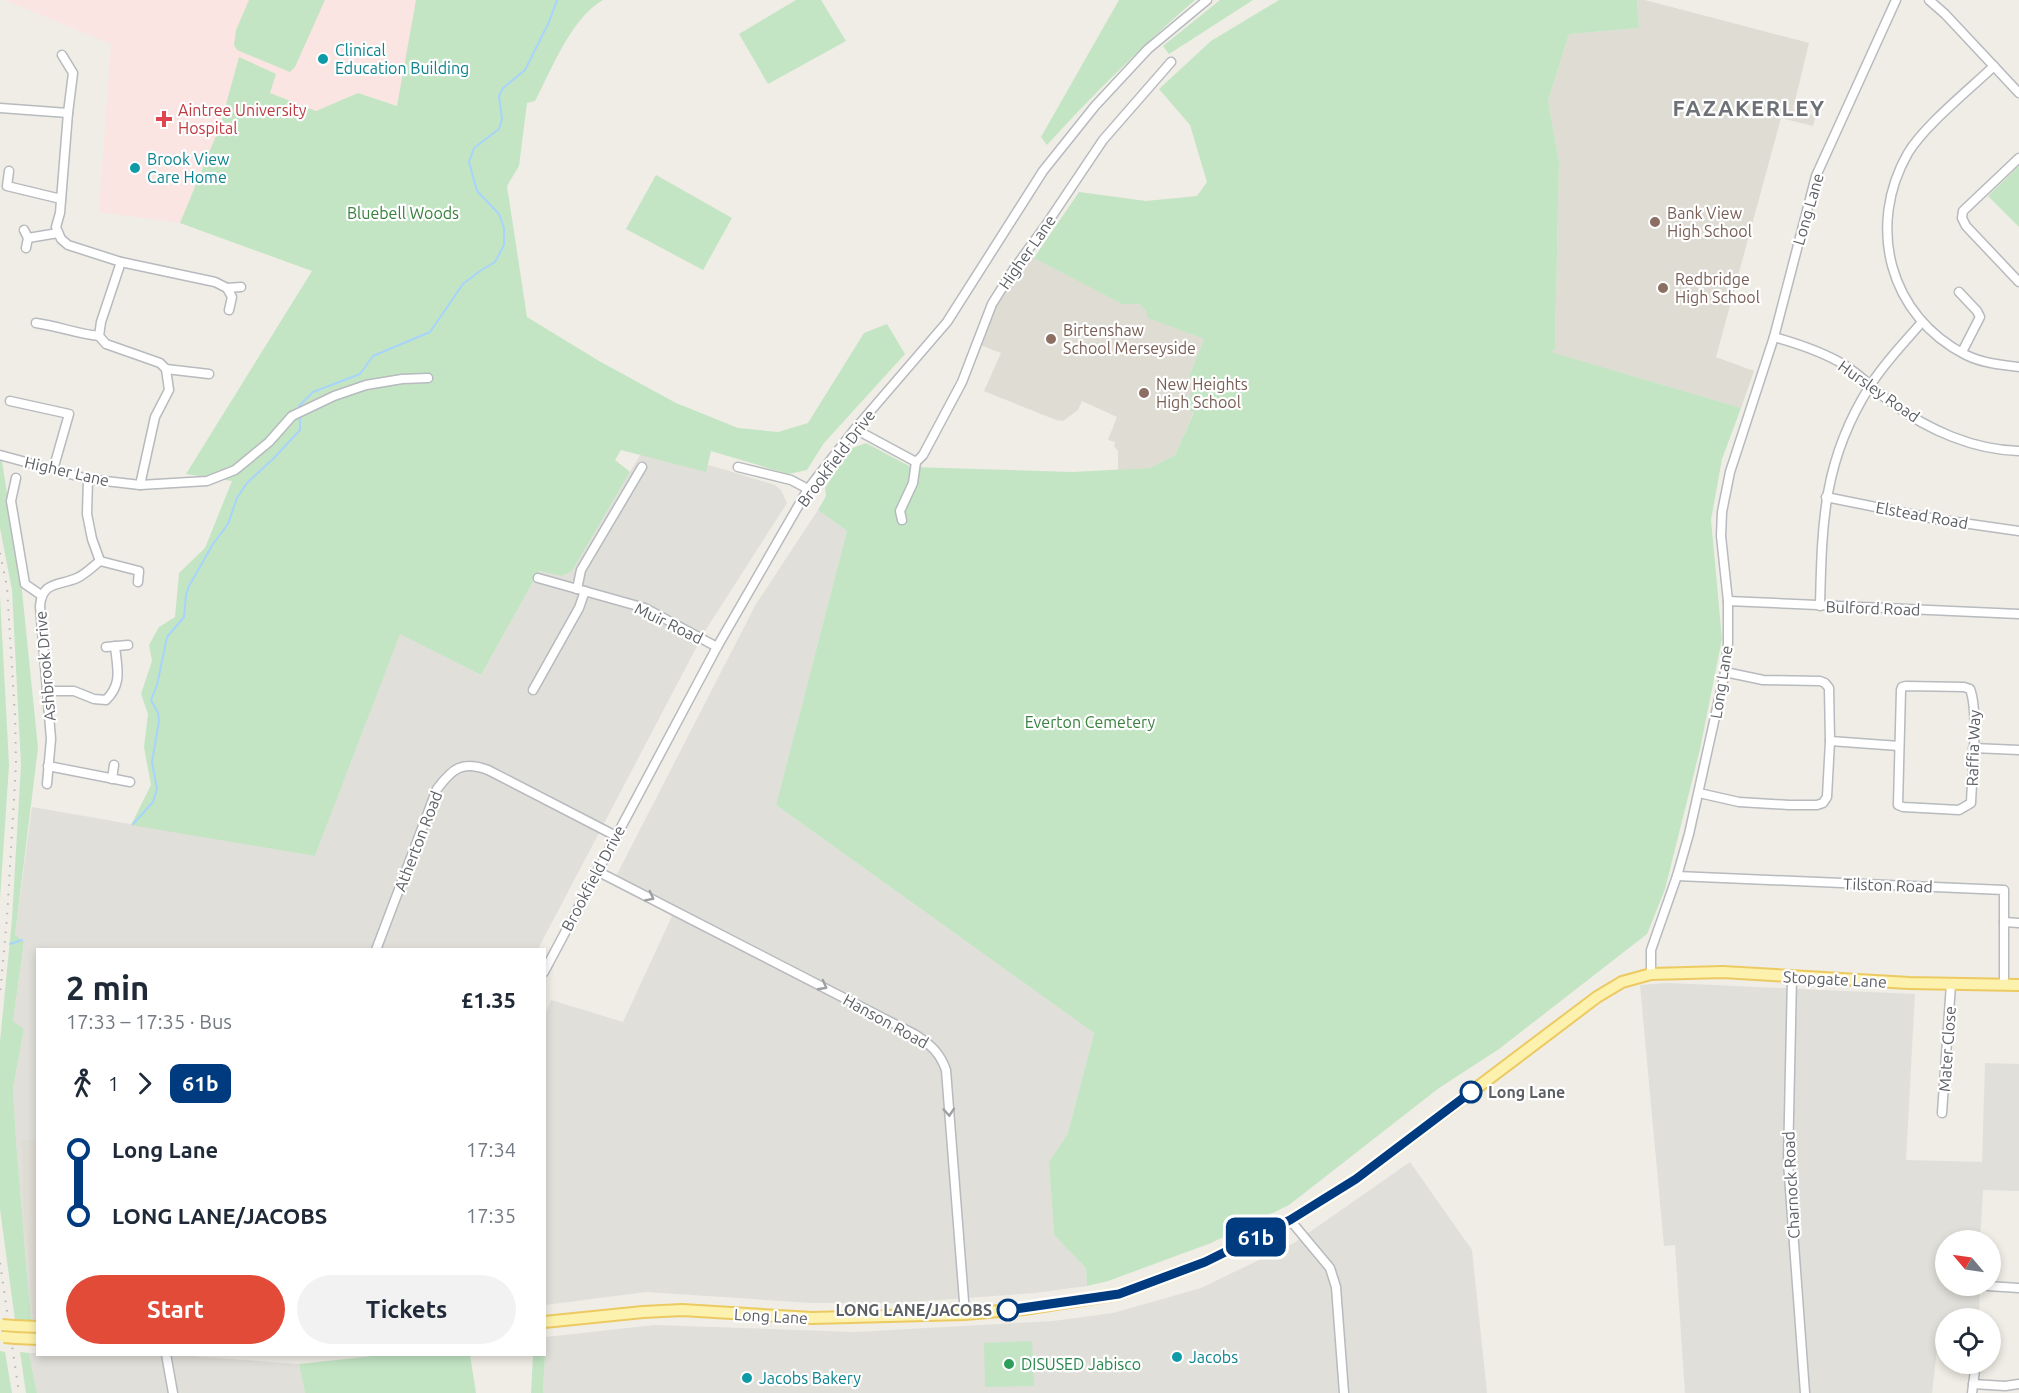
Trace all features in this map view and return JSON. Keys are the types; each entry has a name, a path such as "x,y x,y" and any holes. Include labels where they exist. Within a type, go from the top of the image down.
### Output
{"main road":[{"name":"Stopgate Lane","path":"1651,974 1723,972 1951,984 2019,985"},
{"name":"Long Lane","path":"546,1322 682,1310 812,1318 965,1314 1024,1309 1119,1294 1205,1262 1290,1220 1356,1179 1597,997 1622,982 1651,974"},
{"path":"1,1324 36,1327"},
{"path":"2,1337 36,1339"}],"street":[{"name":"Brookfield Drive","path":"546,968 717,647 808,489 855,429 947,322 1043,171 1095,106 1148,49 1207,0"},
{"path":"1886,0 1890,10"},
{"name":"Long Lane","path":"1651,974 1651,950 1677,876 1725,672 1728,601 1721,536 1722,512 1730,472 1774,337 1816,176 1896,0"},
{"path":"1929,0 2019,93"},
{"path":"62,55 73,73 60,213 56,227 61,239 68,245 121,262 215,282 227,288 240,287"},
{"name":"Higher Lane","path":"902,520 900,511 913,483 916,462 923,455 962,382 992,304 1103,140 1171,62"},
{"path":"1995,66 1930,127 1909,151 1895,178 1887,205 1886,237 1891,267 1904,297 1922,322 1962,352 1992,364 2019,367"},
{"path":"0,108 68,113"},
{"path":"2019,158 1963,211 1962,218 1966,226 2019,282"},
{"path":"9,171 7,186 61,199"},
{"path":"26,248 26,234 58,232"},
{"path":"121,262 101,322 99,336 106,345 160,363 166,369 169,390 155,417 140,485"},
{"path":"227,288 232,297 229,310"},
{"path":"1959,292 1980,317 1962,352"},
{"path":"1820,606 1822,534 1826,497 1837,453 1870,385 1922,322"},
{"path":"36,323 55,325 80,334 99,336"},
{"name":"Hursley Road","path":"1774,337 1801,344 1847,366 1892,403 1932,428 1981,445 2019,451"},
{"path":"166,369 209,374"},
{"name":"Higher Lane","path":"0,455 88,479 140,485 207,482 235,470 269,442 292,416 334,396 366,385 402,379 428,378"},
{"path":"10,402 69,414 53,470"},
{"path":"855,429 916,462"},
{"path":"533,690 579,608 581,570 642,467"},
{"path":"738,467 791,480 808,489"},
{"path":"16,478 11,501 25,584 41,595"},
{"path":"88,479 87,514 92,539 100,561 139,571 138,582"},
{"name":"Elstead Road","path":"1826,497 1935,519 2019,531"},
{"name":"Ashbrook Drive","path":"47,784 51,739 41,595 49,586 79,577 100,561"},
{"name":"Muir Road","path":"538,578 645,608 717,647"},
{"name":"Bulford Road","path":"1728,601 2019,614"},
{"path":"47,691 74,691 94,699 106,700 114,692 118,677 110,647 128,645"},
{"path":"1698,793 1739,802 1799,805 1817,805 1823,803 1827,797 1830,741 1829,688 1825,683 1762,680 1725,672"},
{"name":"Raffia Way","path":"1902,687 1965,687 1970,689 1974,699 1971,803 1959,810 1898,805 1899,746 1902,687"},
{"path":"1830,741 1899,746"},
{"path":"1973,748 2019,750"},
{"path":"112,779 114,765"},
{"name":"Atherton Road","path":"377,948 437,789 448,774 461,766 476,765 488,770 616,836"},
{"path":"48,766 130,782"},
{"name":"Hanson Road","path":"597,871 916,1035 930,1044 941,1057 946,1070 965,1314"},
{"name":"Tilston Road","path":"1677,876 2004,890 2004,985"},
{"path":"2004,922 2019,923"},
{"name":"Charnock Road","path":"1792,977 1788,1162 1805,1393"},
{"name":"Mater Close","path":"1942,1113 1951,984"},
{"path":"1290,1220 1330,1268 1336,1287 1344,1393"},
{"path":"2001,1287 2019,1288"},
{"path":"166,1356 173,1393"},
{"path":"1973,1388 2019,1384"}],"shaded area":[{"name":"Aintree University Hospital","path":"5,0 441,0 408,109 358,93 316,111 270,93 239,57 220,126 180,223 99,212 111,44"},
{"name":"Bank View High School","path":"1637,0 1645,0 1809,43 1793,109 1816,116 1813,126 1781,118 1716,357 1754,371 1741,408 1550,352 1555,349 1559,161 1548,101 1569,34 1639,28"},
{"path":"1029,255 1122,304 1139,304 1149,318 1204,339 1189,377 1196,381 1194,411 1175,455 1150,468 1118,470 1118,451 1114,446 1115,442 1108,440 1117,417 1082,401 1078,410 1063,421 1056,420 984,391 1001,353 980,345 995,306"},
{"path":"643,450 716,467 775,485 781,490 787,503 705,631 539,948 36,948 36,1321 31,1321 13,1088 24,1029 13,1021 24,943 15,935 32,807 315,856 400,633 481,675 539,571 562,576 572,571"},
{"path":"818,510 847,531 776,805 1094,1033 1068,1133 1049,1162 1054,1235 1086,1268 1087,1286 1035,1293 896,1303 811,1303 646,1292 546,1305 546,1012 551,1000 623,1022 672,916 612,884 756,604"},
{"path":"1668,983 1915,994 1906,1160 1982,1162 1985,1063 2019,1064 2019,1191 1983,1190 1981,1230 1935,1230 1935,1296 1980,1296 1979,1308 1935,1308 1935,1366 1932,1393 1685,1393 1675,1245 1664,1246 1640,985"},
{"path":"22,1140 36,1140 36,1327 30,1293 24,1216"},
{"path":"1410,1162 1472,1250 1487,1393 543,1393 546,1337 655,1325 855,1332 1053,1321 1113,1313 1201,1288 1294,1243"},
{"path":"29,1353 36,1353 36,1356 191,1356 299,1364 305,1393 37,1393"}],"green space":[{"path":"249,0 325,0 295,67 290,72 237,50 234,45 236,30"},
{"name":"Bluebell Woods","path":"416,0 603,0 581,19 572,31 535,101 527,103 519,166 507,186 527,317 599,361 676,403 738,428 778,432 808,423 864,333 887,324 905,354 824,443 807,470 788,474 711,451 706,472 621,450 615,460 630,472 572,571 562,576 539,571 481,675 400,634 315,856 131,825 151,785 144,747 148,714 141,694 152,661 149,645 159,627 175,617 179,573 205,548 232,481 186,474 312,271 180,223 220,126 239,57 276,74 270,93 316,111 358,93 397,106"},
{"path":"796,0 821,0 846,41 768,84 739,34"},
{"path":"1119,0 1195,0 1119,70 1047,145 1041,137"},
{"path":"1220,0 1253,0 1169,54 1163,46"},
{"name":"Everton Cemetery","path":"1279,0 1637,0 1639,28 1569,34 1548,101 1559,161 1555,349 1551,352 1741,408 1722,459 1711,520 1722,639 1700,749 1665,889 1647,934 1499,1049 1439,1088 1289,1205 1211,1243 1108,1281 1087,1286 1086,1268 1054,1235 1049,1162 1068,1133 1094,1033 776,805 847,531 818,510 826,496 825,488 850,449 866,443 911,467 1072,472 1150,468 1175,455 1194,412 1185,408 1196,381 1189,377 1204,339 1148,318 1146,311 1139,304 1122,304 1034,258 1079,192 1146,201 1197,196 1207,182 1190,125 1159,89 1211,41"},
{"path":"2019,166 2019,227 1988,196"},
{"path":"656,175 732,218 703,270 626,229"},
{"path":"0,461 2,461 22,591 38,748 15,935 24,942 13,1021 24,1029 13,1088 31,1321 15,1320 0,1209 0,1042 12,919 21,765 12,590 0,528"},
{"path":"0,596 9,765 0,899"},
{"name":"DISUSED Jabisco","path":"1032,1341 1034,1386 985,1387 984,1343"},
{"path":"0,1351 5,1352 12,1393 0,1393"},
{"path":"20,1352 29,1353 37,1393 26,1393"},
{"path":"374,1356 470,1356 476,1393 305,1393 299,1364"},
{"path":"533,1356 545,1356 543,1393 531,1393"}],"waterway":[{"path":"300,408 299,406 313,392 360,374 373,356 430,332 463,284 495,262 504,245 504,228 499,214 477,191 469,162 474,148 499,129 502,119 499,96 503,88 525,70 549,22 557,0"},
{"path":"133,824 153,802 157,789 152,762 159,721 158,713 151,700 157,685 167,637 184,617 189,586 213,544 228,524 237,498 247,483 300,430 300,414"},
{"path":"10,944 22,940"}],"railway":[{"path":"0,553 7,587 16,764 0,994"},
{"path":"0,1263 19,1393"}],"bus line":[{"name":"61b","path":"1008,1310 1119,1294 1205,1262 1290,1220 1356,1179 1471,1092"}],"place":[{"name":"Clinical Education Building","path":"323,59"},
{"name":"Aintree University Hospital","path":"164,119"},
{"name":"Brook View Care Home","path":"135,168"},
{"name":"Bank View High School","path":"1655,222"},
{"name":"Redbridge High School","path":"1663,288"},
{"name":"Birtenshaw School Merseyside","path":"1051,339"},
{"name":"New Heights High School","path":"1144,393"},
{"name":"Long Lane","path":"1471,1092"},
{"name":"LONG LANE/JACOBS","path":"1008,1310"},
{"name":"Jacobs","path":"1177,1357"},
{"name":"DISUSED Jabisco","path":"1009,1364"},
{"name":"Jacobs Bakery","path":"747,1378"}],"district":[{"name":"FAZAKERLEY","path":"1749,108"}]}
